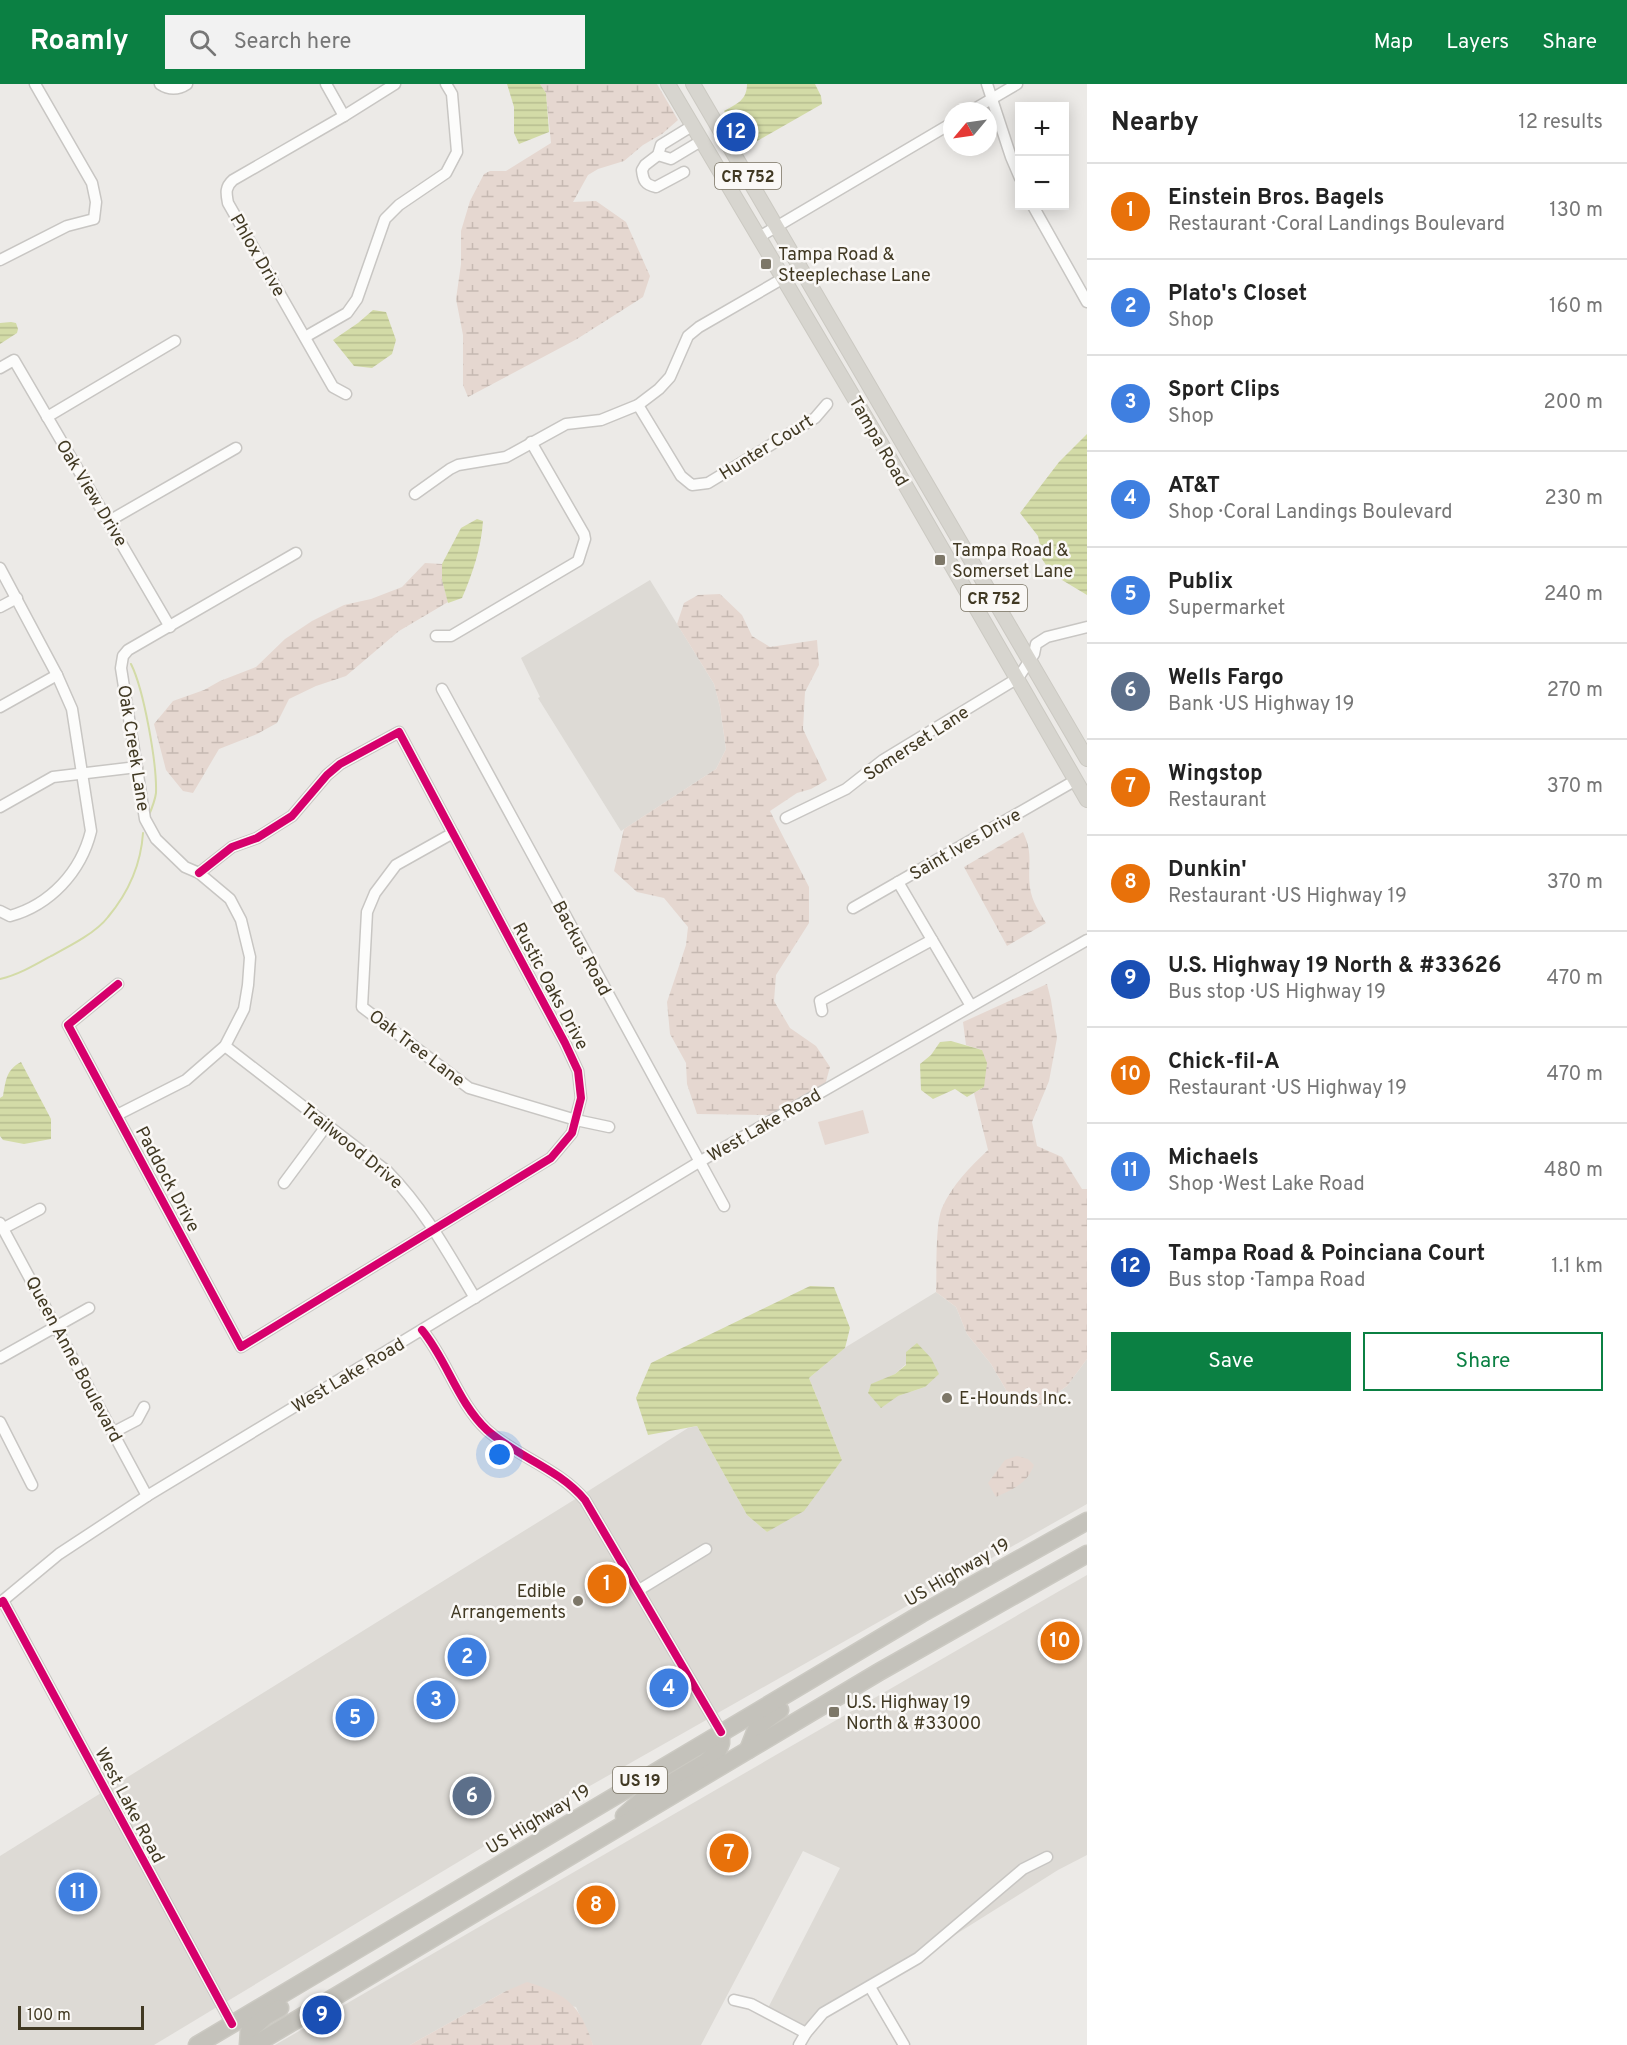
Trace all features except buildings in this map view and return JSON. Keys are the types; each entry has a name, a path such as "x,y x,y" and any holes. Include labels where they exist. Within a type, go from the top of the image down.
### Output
{"highway":[{"name":"US Highway 19","path":"197,2045 921,1614 1087,1521"},
{"name":"US 19","path":"254,2045 968,1620 1087,1554"},
{"path":"748,1750 757,1727 799,1699 801,1687"},
{"path":"596,1840 642,1800 706,1762 718,1750 721,1743 721,1732"},
{"path":"248,2045 249,2031 266,2016 361,1959 395,1926"}],"main road":[{"name":"Tampa Road","path":"668,84 784,278 1087,800"},
{"name":"Tampa Road","path":"693,84 1032,657 1087,759"}],"street":[{"path":"0,260 67,226 94,219 96,202 92,183 35,84"},
{"path":"160,84 170,89 181,88 187,84"},
{"path":"326,84 344,116"},
{"name":"Phlox Drive","path":"346,394 333,387 228,203 227,185 395,84"},
{"path":"305,337 347,313 357,299 385,219 399,205 446,173 455,159 457,152 452,94 446,84"},
{"path":"987,84 1015,164"},
{"path":"986,102 1017,84"},
{"path":"684,172 656,188 649,186 642,176 645,165 658,155 661,145 692,126"},
{"path":"759,237 943,128"},
{"path":"658,155 671,159 701,141"},
{"path":"1035,210 1087,302"},
{"path":"414,494 458,465 506,457 566,424 601,420 638,405 670,377 688,336 699,327 801,268"},
{"path":"47,417 175,341"},
{"name":"Oak View Drive","path":"0,368 14,360 170,627"},
{"name":"Hunter Court","path":"638,405 681,476 692,485 708,483 815,418 827,404"},
{"path":"871,427 889,417"},
{"path":"436,636 451,636 578,561 585,539 584,534 531,442"},
{"path":"109,521 236,448"},
{"name":"Oak Creek Lane","path":"117,1115 186,1080 225,1046 244,1009 250,957 241,920 230,899 200,873 185,867 156,839 145,819 121,668 123,656 128,650 296,553"},
{"path":"0,568 57,675 72,709 92,831 87,848 65,883 52,895 21,914 5,914"},
{"path":"0,607 17,598"},
{"name":"Somerset Lane","path":"786,818 846,789 883,760 1018,678 1032,657 1036,644 1047,637 1087,627"},
{"path":"0,707 57,675"},
{"name":"Backus Road","path":"442,689 724,1206"},
{"name":"Rustic Oaks Drive","path":"200,873 232,848 292,816 327,775 340,764 399,732 565,1043 578,1071 581,1098 568,1140 552,1158 241,1347"},
{"path":"0,807 53,777 136,766"},
{"name":"Saint Ives Drive","path":"853,908 1076,780"},
{"name":"Oak Tree Lane","path":"453,833 396,865 375,893 367,912 362,1007 469,1088 576,1120"},
{"path":"898,882 971,1006"},
{"path":"822,1011 820,1000 932,940"},
{"name":"West Lake Road","path":"232,2024 1,1602 59,1554 147,1496 699,1162 1087,940"},
{"name":"Paddock Drive","path":"118,984 68,1025 241,1347"},
{"name":"Trailwood Drive","path":"225,1046 388,1172 416,1201 475,1298"},
{"path":"576,1120 609,1127"},
{"path":"284,1183 327,1125"},
{"path":"2,1226 40,1209"},
{"name":"Queen Anne Boulevard","path":"2,1226 147,1496"},
{"path":"0,1358 89,1308"},
{"path":"422,1330 485,1428 502,1442 549,1470 578,1492 639,1590 721,1732"},
{"path":"114,1432 137,1420 144,1407"},
{"path":"0,1422 32,1485"},
{"path":"639,1590 706,1549"},
{"path":"799,2045 823,2013 918,1958 1023,1869 1047,1857"},
{"path":"870,1987 903,2045"},
{"path":"734,2000 751,2004 806,2033"}],"shaded area":[{"path":"507,84 540,84 546,93 549,132 519,144 514,133 514,107"},
{"path":"747,84 815,84 822,104 757,141 743,144 724,111 743,98"},
{"path":"373,310 386,312 396,340 392,354 372,368 354,366 333,340"},
{"path":"0,323 16,323 17,333 0,344"},
{"path":"1087,434 1087,595 1052,574 1036,550 1040,545 1038,536 1020,513 1059,462"},
{"path":"477,519 483,521 473,570 462,598 448,603 442,580 442,564 461,528"},
{"path":"650,580 714,684 726,749 716,769 621,831 538,698 540,697 521,658"},
{"path":"951,1041 982,1050 987,1063 984,1087 967,1097 955,1089 933,1099 921,1090 920,1064 931,1055 940,1042"},
{"path":"21,1062 51,1119 51,1139 24,1144 3,1140 0,1136 0,1098 3,1096 6,1080 12,1068"},
{"path":"810,1286 834,1287 850,1328 845,1348 809,1378 842,1460 804,1511 767,1532 747,1515 697,1426 648,1435 636,1398 651,1363"},
{"path":"936,1292 956,1307 967,1334 991,1364 1009,1395 1036,1408 1067,1386 1087,1359 1087,1504 716,1714 645,1591 712,1550 707,1543 641,1583 585,1493 688,1428 697,1426 747,1515 767,1532 825,1482 842,1460 809,1378 846,1347","holes":["906,1364 925,1387 898,1396 868,1393 871,1385 895,1374"]},
{"path":"917,1343 931,1358 939,1374 925,1387 898,1396 881,1408 868,1393 871,1384 895,1374 906,1365 906,1352"},
{"path":"577,1498 708,1719 498,1838 226,2002 110,1788"},
{"path":"1087,1575 1087,1855 1058,1870 942,1943 1025,1873 1053,1858 1049,1851 1020,1866 915,1954 821,2010 804,2027 768,2008 840,1868 803,1851 701,2045 593,2045 576,2007 506,1991 410,2045 275,2045"},
{"path":"101,1793 217,2007 154,2045 0,2045 0,1856"}],"green space":[{"path":"540,84 657,84 678,120 624,161 598,169 588,175 573,202 596,201 626,222 650,276 643,297 577,339 468,397 463,385 463,335 456,299 461,264 461,231 470,201 484,174 490,171 506,171 551,143 546,93"},
{"path":"425,563 442,564 442,580 448,602 399,631 346,676 316,686 289,699 277,723 257,734 219,749 193,793 183,791 166,770 154,724 173,701 256,667 285,639 312,621 344,605 371,599 402,587"},
{"path":"720,594 742,615 752,636 770,647 817,640 819,665 805,692 803,729 827,780 811,789 797,793 770,811 809,887 809,923 776,975 774,1001 790,1028 816,1046 830,1067 825,1085 772,1115 697,1114 687,1084 686,1063 670,1034 667,1002 686,945 688,927 664,898 637,892 614,871 624,829 716,769 726,749 714,684 677,624 684,603 698,595"},
{"path":"1023,832 1029,854 1031,893 1046,923 1007,946 964,867"},
{"path":"1047,984 1057,1038 1049,1081 1032,1122 1037,1146 1062,1157 1082,1189 1087,1189 1087,1359 1067,1386 1036,1408 1019,1403 1009,1395 991,1364 967,1334 956,1307 936,1292 937,1248 938,1225 946,1200 962,1177 988,1150 974,1093 984,1087 982,1050 966,1045 963,1022"},
{"path":"863,1110 869,1133 825,1145 818,1122"},
{"path":"1017,1456 1028,1459 1034,1465 1031,1472 1019,1485 996,1497 988,1483 1005,1460"},
{"path":"527,1982 552,1991 570,2003 583,2020 593,2045 410,2045 506,1991"}],"waterway":[{"path":"131,664 141,691 149,727 156,780 156,793 149,815"},
{"path":"0,979 26,969 65,948 103,923 122,898 132,878 140,856 143,833"}],"cycle path":[{"path":"118,984 68,1025 241,1347 551,1158 572,1133 581,1098 578,1071 399,732 340,764 327,775 292,816 257,838 232,847 199,873"},
{"path":"422,1330 439,1354 468,1407 487,1430 511,1448 563,1479 585,1500 721,1732"},
{"path":"0,1603 3,1601 232,2024"}],"place":[{"name":"Tampa Road & Poinciana Court","path":"736,132"},
{"name":"Tampa Road & Steeplechase Lane","path":"766,264"},
{"name":"Tampa Road & Somerset Lane","path":"940,560"},
{"name":"E-Hounds Inc.","path":"947,1398"},
{"name":"Einstein Bros. Bagels","path":"607,1584"},
{"name":"Edible Arrangements","path":"578,1601"},
{"name":"Chick-fil-A","path":"1060,1641"},
{"name":"Plato's Closet","path":"467,1657"},
{"name":"AT&T","path":"669,1688"},
{"name":"Sport Clips","path":"436,1700"},
{"name":"U.S. Highway 19 North & #33000","path":"834,1712"},
{"name":"Publix","path":"355,1718"},
{"name":"Wells Fargo","path":"472,1796"},
{"name":"Wingstop","path":"729,1853"},
{"name":"Michaels","path":"78,1892"},
{"name":"Dunkin'","path":"596,1905"},
{"name":"U.S. Highway 19 North & #33626","path":"322,2015"}]}
